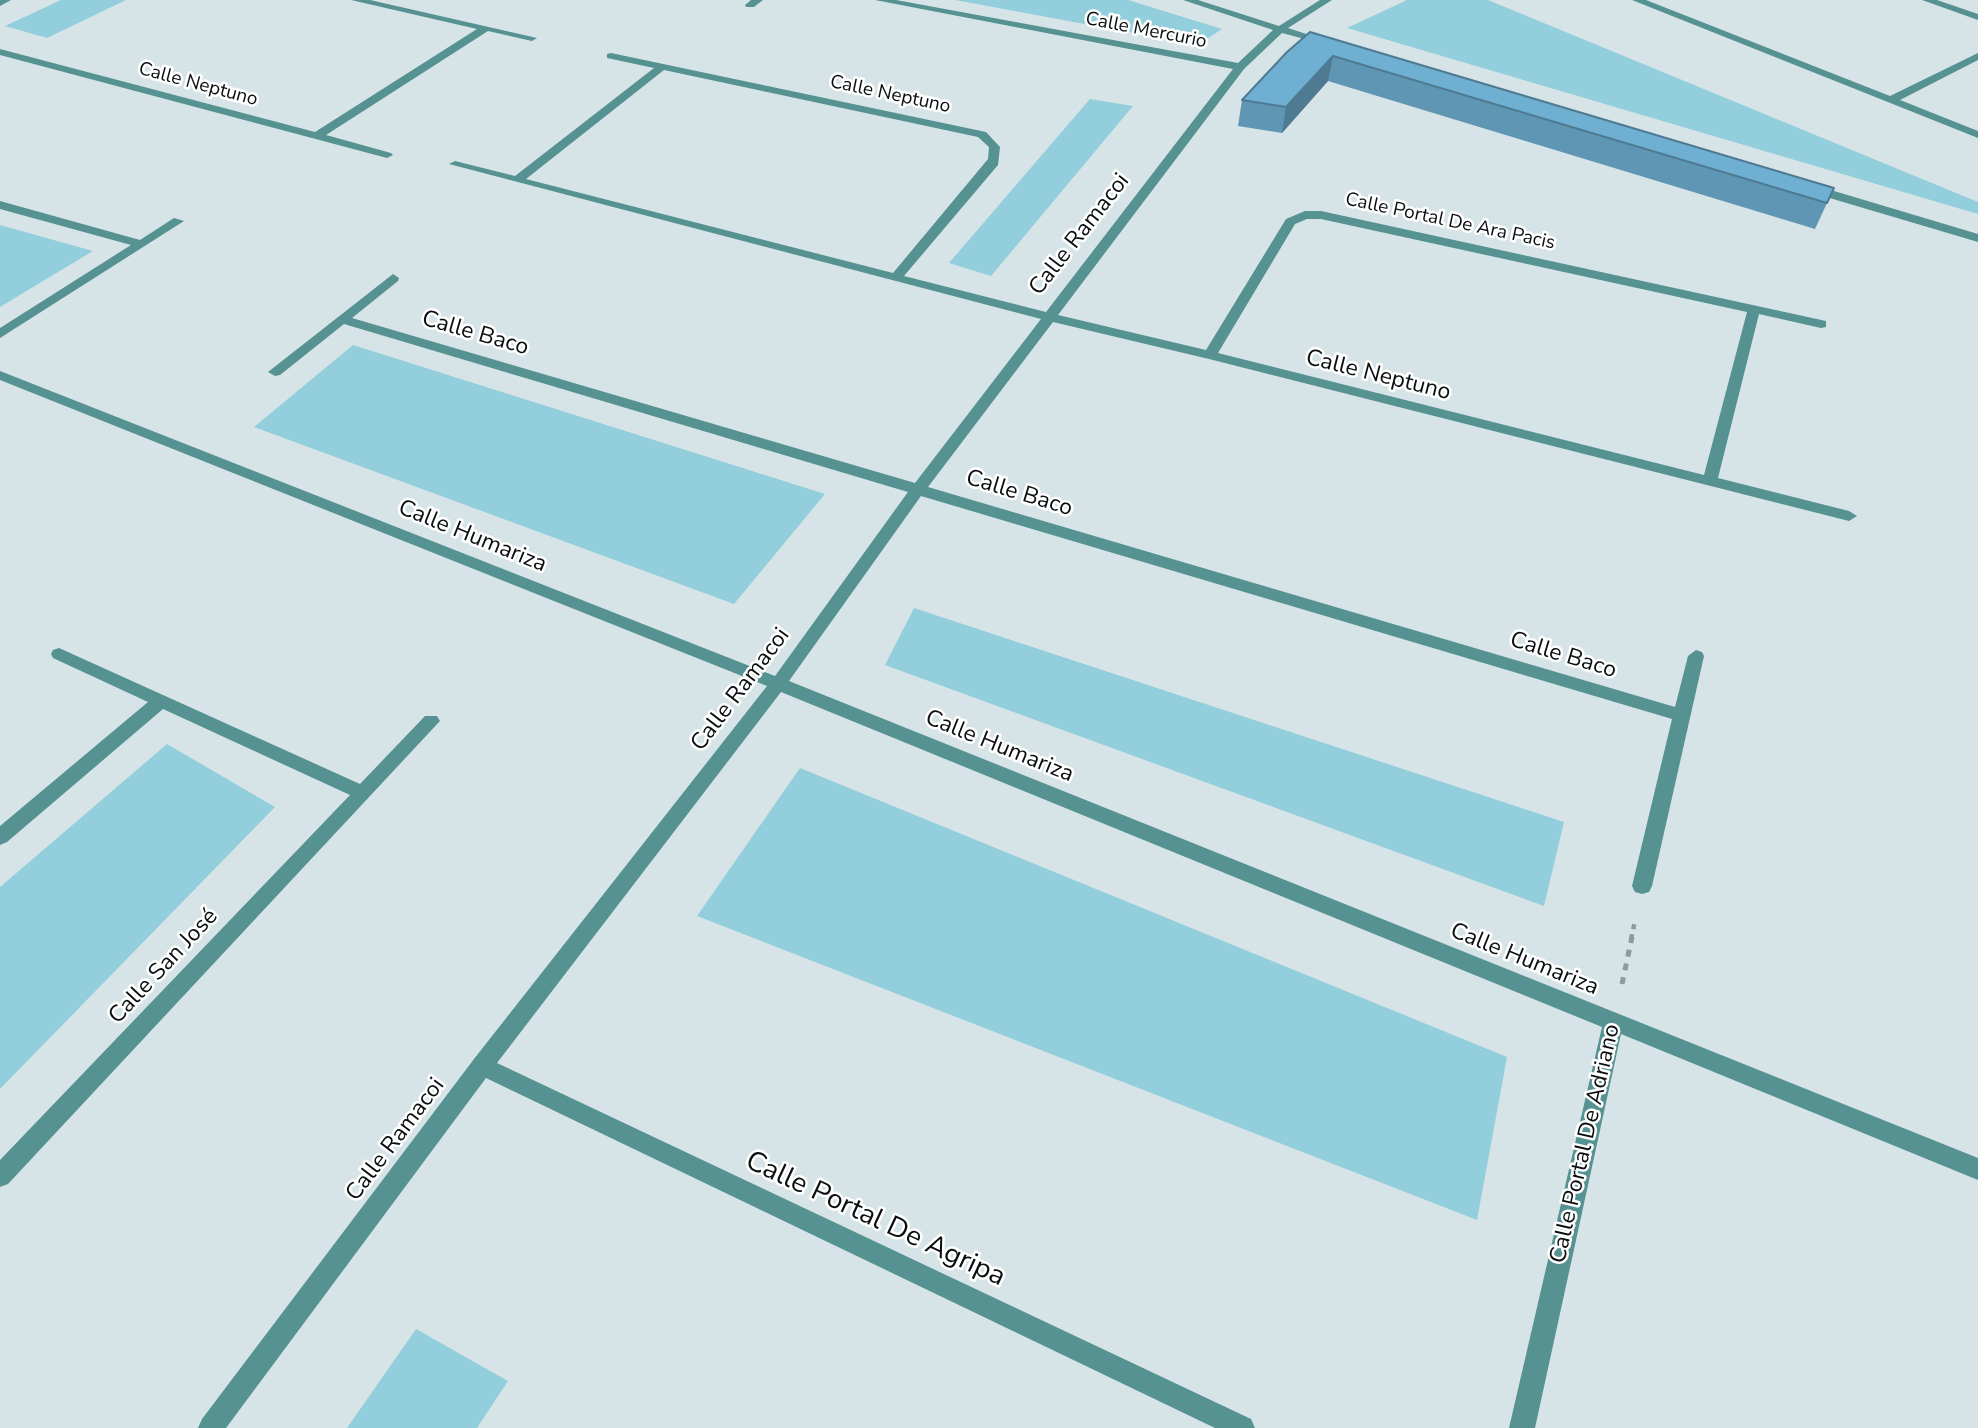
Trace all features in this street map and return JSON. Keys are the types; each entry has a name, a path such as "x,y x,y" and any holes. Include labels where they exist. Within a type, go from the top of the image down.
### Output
{"street":[{"path":"0,3 6,0"},
{"path":"356,0 533,38"},
{"name":"Calle Mercurio","path":"880,0 1240,67"},
{"path":"1188,0 1345,49"},
{"name":"Calle Ramacoi","path":"211,1428 482,1066 778,684 919,488 1240,67 1279,30 1327,0"},
{"path":"1637,0 1978,135"},
{"path":"1927,0 1978,17"},
{"path":"317,136 486,28"},
{"name":"Calle Neptuno","path":"0,52 387,155"},
{"name":"Calle Neptuno","path":"611,56 982,134 994,142 997,151 992,165 897,276"},
{"path":"1890,101 1978,56"},
{"path":"517,180 662,67"},
{"name":"Calle Neptuno","path":"456,164 1048,317 1210,355 1849,516"},
{"path":"1793,183 1978,238"},
{"path":"0,205 141,244"},
{"name":"Calle Portal De Ara Pacis","path":"1210,355 1290,222 1305,215 1338,217 1821,324"},
{"path":"0,334 178,221"},
{"path":"275,372 393,278"},
{"path":"1710,481 1754,310"},
{"name":"Calle Baco","path":"342,319 1682,716"},
{"name":"Calle Humariza","path":"0,375 778,684 1978,1168"},
{"path":"59,654 363,793"},
{"path":"1642,886 1696,656"},
{"path":"0,837 161,701"},
{"name":"Calle San José","path":"0,1175 431,721"},
{"name":"Calle Portal De Adriano","path":"1522,1428 1613,1023"},
{"name":"Calle Portal De Agripa","path":"482,1066 1242,1428"}],"path":[{"name":"Calle Portal De Adriano","path":"1613,1023 1642,886"}],"shaded area":[{"path":"61,0 126,0 47,38 5,26"},
{"path":"955,0 1128,0 1222,29 1198,45"},
{"path":"1407,0 1488,0 1978,202 1978,214 1347,28"},
{"path":"1090,99 1133,106 991,276 949,263"},
{"path":"0,225 93,251 0,307"},
{"path":"353,345 825,494 734,604 254,427"},
{"path":"914,608 1564,822 1544,906 885,665"},
{"path":"167,744 275,807 0,1089 0,887"},
{"path":"800,768 1507,1057 1477,1220 697,916"},
{"path":"416,1329 508,1381 477,1428 347,1428"}],"building":[{"path":"1310,32 1834,188 1827,203 1333,56 1286,107 1242,100 1287,52"}]}
